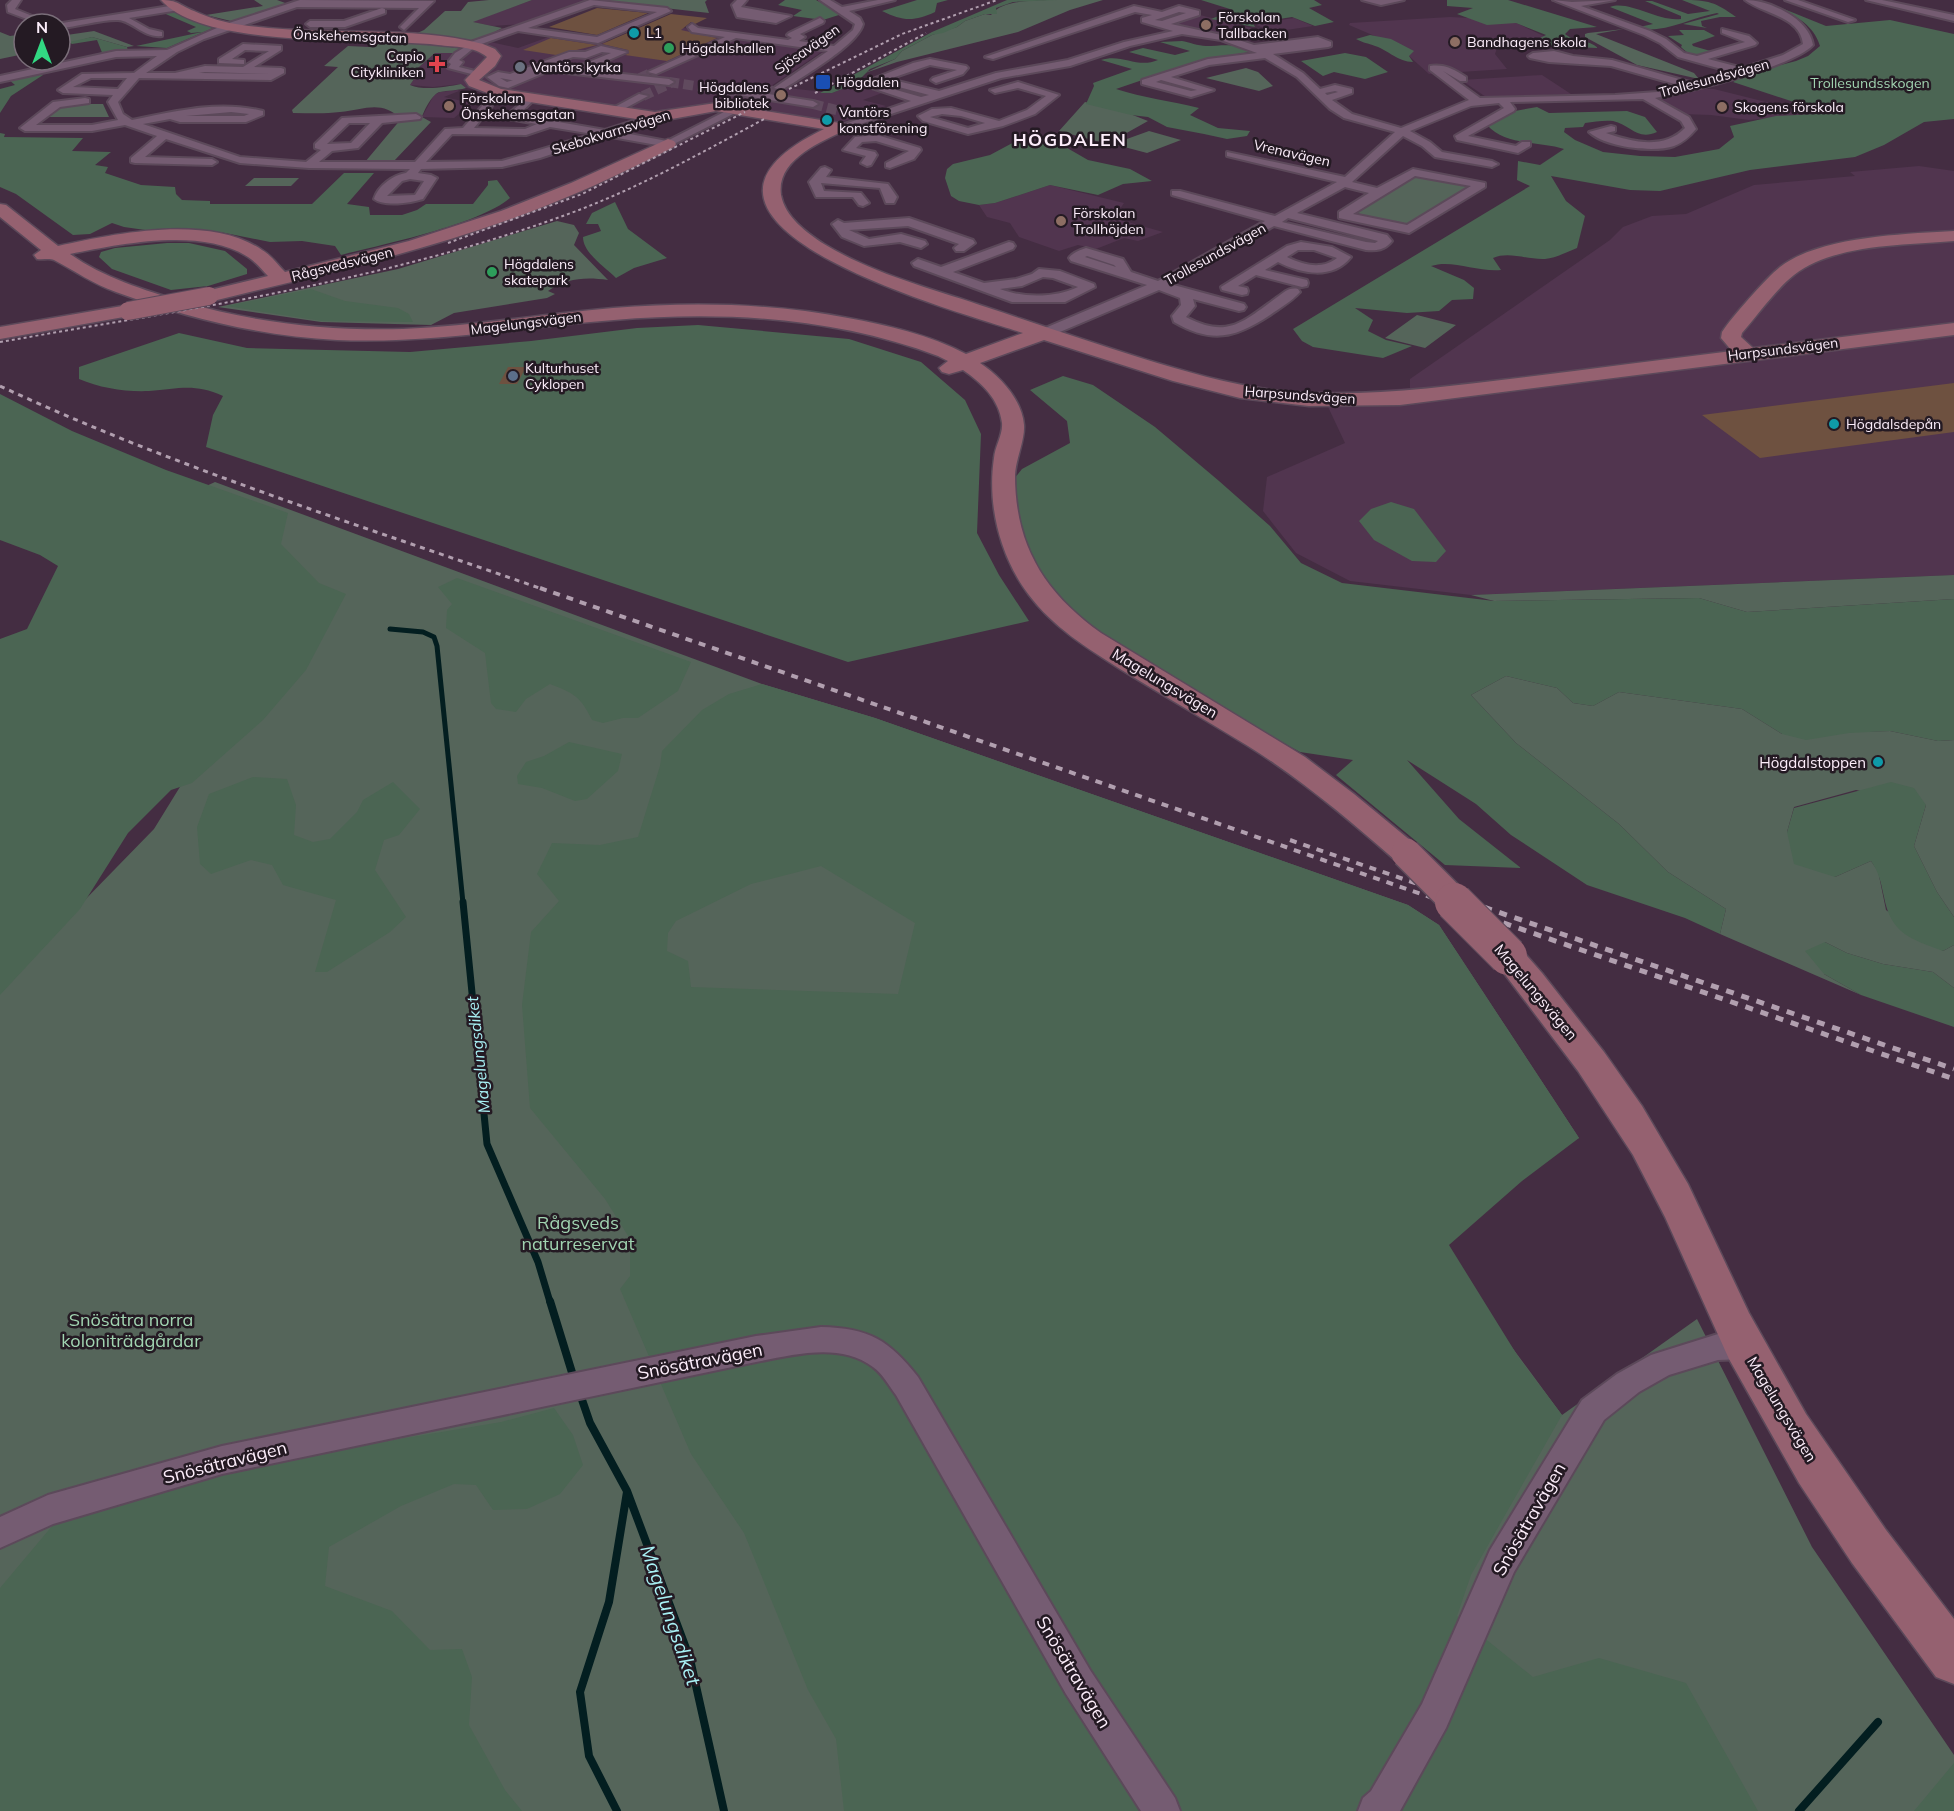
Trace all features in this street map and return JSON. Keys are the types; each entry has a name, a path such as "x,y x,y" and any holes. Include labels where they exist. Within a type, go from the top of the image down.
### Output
{"street":[{"path":"16,12 11,10 11,5 17,0"},
{"path":"113,102 119,92 137,75 166,53 229,27 309,0"},
{"path":"319,16 347,11 401,11 430,1 371,0 338,4"},
{"path":"738,9 737,3 743,0"},
{"name":"Sjösavägen","path":"779,88 836,49 857,31 859,24 842,10 824,0"},
{"path":"855,0 866,6"},
{"path":"1366,0 1381,2 1400,0"},
{"path":"1557,0 1663,40 1681,55 1742,71"},
{"path":"1571,5 1611,0"},
{"path":"1750,0 1767,0"},
{"name":"Trollesundsvägen","path":"960,368 1020,345 1159,285 1344,182 1402,131 1478,101 1644,96 1693,86 1783,59 1805,50 1808,45 1806,35 1798,25 1750,0"},
{"path":"1789,0 1851,20"},
{"path":"1870,0 1954,18"},
{"name":"Sjösavägen","path":"842,10 886,1"},
{"name":"Önskehemsgatan","path":"471,45 593,2 667,11 598,40 519,29"},
{"path":"72,23 120,17 172,4"},
{"name":"Önskehemsgatan","path":"172,4 229,27 284,33 392,36 471,45 488,51 494,56 491,63 476,74"},
{"path":"297,4 417,5 425,8 404,27"},
{"name":"Harpsundsvägen","path":"1014,72 979,58 1012,51 1134,9 1163,19 1183,31 1223,38 1261,52"},
{"path":"310,24 362,24 372,21 361,19 382,11"},
{"path":"120,17 146,31 159,34"},
{"path":"692,27 695,30 734,36 790,39 820,21"},
{"name":"Harpsundsvägen","path":"1104,21 1128,26"},
{"path":"708,24 836,49"},
{"path":"1085,27 1106,32"},
{"name":"Harpsundsvägen","path":"1183,31 1119,47 1070,63 1014,72 938,94 840,127 800,148 790,156 775,175 772,194 775,204 786,221 816,247 919,290 1020,345 1256,395 1329,399 1400,399 1954,329"},
{"path":"1699,60 1752,43 1746,38 1725,31"},
{"path":"653,72 672,67 734,36"},
{"path":"1068,41 1081,37"},
{"path":"1161,77 1209,90 1191,94 1145,82 1208,62 1318,40 1328,44 1261,52"},
{"name":"Harpsundsvägen","path":"1100,42 1119,47"},
{"name":"Harpsundsvägen","path":"1034,44 1057,49"},
{"path":"471,45 472,47 458,55 453,62 458,62 453,68 476,74 472,80 477,86 531,98 655,117"},
{"path":"1087,46 1106,52"},
{"path":"244,70 254,62 265,59 278,48 243,47 222,61 254,62"},
{"path":"577,70 622,52 601,49 586,55 572,54 511,77 498,75 492,77 508,85 548,68 669,82"},
{"name":"Harpsundsvägen","path":"1012,51 1035,56"},
{"path":"1261,52 1300,75 1348,116 1402,131 1426,144 1439,155 1492,164"},
{"path":"0,79 72,60 116,54 166,53"},
{"name":"Harpsundsvägen","path":"990,57 1030,70"},
{"path":"1572,59 1612,63 1693,86"},
{"path":"895,72 930,80 964,70 943,63 930,62 895,72 865,84 920,100"},
{"path":"1463,79 1446,68 1433,68 1478,101"},
{"path":"119,92 63,90 84,76 271,77 280,71 205,69 178,75"},
{"path":"879,79 958,99"},
{"path":"767,83 745,93 813,104"},
{"path":"946,109 999,124 1042,104 1053,94 1018,85 989,92 1042,104"},
{"path":"618,108 643,96"},
{"path":"1611,129 1594,132 1623,142 1658,144 1679,140 1691,129 1685,118 1644,96"},
{"path":"531,98 524,102 512,115 513,117 668,144 728,114"},
{"path":"1502,100 1510,109 1474,127 1460,136 1461,138 1518,150 1526,144"},
{"path":"113,102 57,104 25,128 92,128 173,116 197,110 249,110 259,113 246,119 180,119 173,116"},
{"path":"113,102 119,116 129,122"},
{"path":"995,123 968,131 923,116 964,102 1020,116"},
{"path":"466,131 487,106 486,103"},
{"name":"Skebokvarnsvägen","path":"129,122 218,154 261,162 364,166 414,171 502,164 536,156 655,117 716,107 840,127"},
{"path":"379,120 354,146 329,148 319,146 346,120 416,117"},
{"path":"414,171 449,131 526,132 547,124"},
{"path":"501,145 511,132"},
{"path":"164,136 135,160 212,162"},
{"path":"867,163 873,155 848,150 859,139 877,138 916,150 910,157 890,165"},
{"name":"Rågsvedsvägen","path":"0,333 209,296 392,252 485,223 550,198 668,144"},
{"path":"309,165 329,148"},
{"path":"427,154 487,155"},
{"name":"Vrenavägen","path":"1231,154 1344,182"},
{"path":"1413,172 1481,185 1409,229 1343,215 1439,155"},
{"path":"249,174 261,162"},
{"path":"826,169 816,179 815,185 820,195 853,194 857,195 863,203"},
{"path":"816,179 884,186 891,197 890,201"},
{"path":"1344,182 1379,192"},
{"name":"Trollesundsvägen","path":"1176,193 1277,219 1366,246 1377,247 1386,241 1383,238 1277,219"},
{"name":"Magelungsvägen","path":"0,209 50,257"},
{"path":"832,216 848,236 868,243 901,238 921,244"},
{"path":"840,227 912,222 969,243 960,248"},
{"name":"Magelungsvägen","path":"0,228 50,257 149,297 219,318 280,329 343,334 407,334 478,329 616,313 717,311 819,319 874,328 921,342 960,368 998,423 1006,452 1004,482 1006,513 1012,539 1021,562 1049,603 1094,640 1280,753 1332,790 1406,853 1508,956 1560,1019 1618,1097 1664,1175 1744,1346 1835,1497 1914,1609 1954,1659"},
{"path":"1747,354 1731,338 1731,332 1787,271 1798,264 1840,249 1954,236"},
{"path":"50,257 128,243 166,240 201,242 220,245 235,252 274,280"},
{"path":"943,271 1009,246"},
{"path":"1242,291 1227,287 1278,257"},
{"path":"918,263 1012,298 1065,298 1089,287 1055,274 1039,273 1037,277 1017,284 984,287"},
{"name":"Trollesundsvägen","path":"1180,292 1186,297 1188,306 1179,316 1181,321 1224,333 1238,328 1297,288 1254,270"},
{"name":"Trollesundsvägen","path":"1126,274 1180,292 1239,307"},
{"name":"Snösätravägen","path":"0,1533 48,1509 222,1460 807,1340 830,1339 859,1343 884,1358 907,1386 1078,1682 1162,1811"},
{"name":"Snösätravägen","path":"1376,1811 1384,1804 1434,1716 1502,1561 1593,1410 1628,1383 1661,1364 1718,1347 1744,1346"}],"shaded area":[{"path":"532,0 592,0 550,17 523,24 493,26 471,22"},
{"name":"Förskolan Tallbacken","path":"1196,14 1251,28 1246,34 1233,33 1227,36 1178,27 1169,23"},
{"name":"Bandhagens skola","path":"1450,17 1510,20 1548,38 1498,45 1495,54 1507,69 1429,74 1398,46 1349,25 1350,23"},
{"path":"1294,18 1313,26 1273,32 1254,24"},
{"path":"669,26 829,47 771,86 832,93 855,84 882,93 863,100 886,106 823,129 713,109 665,117 514,98 466,88 461,84 433,87 410,85 416,76 411,74 435,53 458,53 466,42 502,28 513,30 486,41 518,48 554,35 625,44"},
{"name":"Bandhagens skola","path":"1542,75 1571,94 1486,97 1461,80"},
{"name":"Skogens förskola","path":"1702,89 1714,89 1774,104 1797,111 1799,116 1749,120 1681,114 1663,111 1647,99 1671,97"},
{"name":"Förskolan Önskehemsgatan","path":"458,90 444,97 476,104 454,118 422,117 434,95"},
{"path":"1919,166 1954,171 1954,575 1471,595 1350,581 1296,553 1263,511 1267,477 1345,443 1322,394 1410,388 1410,379 1610,240 1623,227 1652,216 1686,214 1754,185 1855,176 1850,172"},
{"name":"Förskolan Trollhöjden","path":"1050,185 1124,203 1114,218 1163,232 1138,241 1124,238 1096,249 1078,245 1059,251 1019,237 1010,223 987,217 979,205 995,203"}],"green space":[{"path":"254,0 277,0 288,4 235,22 206,15 263,6"},
{"path":"532,0 473,22 502,28 483,38 466,42 413,35 424,30 445,11 461,11 468,2"},
{"path":"593,0 707,0 705,2 709,13"},
{"path":"785,0 816,0 842,14 823,20 793,16 802,10 778,5"},
{"path":"917,0 948,0 937,3 935,12 914,19 896,17 882,11"},
{"path":"1007,0 1057,0 1013,2 996,8 997,14 985,14 965,21 957,27 932,35 902,51 895,59 870,69 855,84 832,93 820,93 932,32"},
{"path":"1103,0 1070,10 1018,32 897,62 865,73 895,59 902,51 932,35 985,14 991,15 1002,6 1025,1"},
{"path":"1201,0 1314,0 1322,5 1309,8 1334,22 1315,26 1292,17 1253,23 1255,27 1211,19 1233,10"},
{"path":"1447,0 1508,0 1597,27 1570,29 1565,34 1598,48 1509,44 1517,40 1538,39 1546,35 1516,23 1487,25 1457,14 1473,8 1447,6"},
{"path":"1682,0 1711,3 1736,17 1720,17 1701,21 1702,26 1707,28 1683,24 1719,14 1707,15 1665,28 1645,30 1635,28 1653,24 1610,7 1626,6 1672,19 1681,19 1681,16 1645,1 1652,1 1688,14 1710,11"},
{"name":"Trollesundsskogen","path":"1779,7 1826,26 1890,20 1954,34 1954,119 1924,122 1884,145 1855,157 1750,170 1660,191 1630,190 1551,176 1566,201 1585,216 1577,248 1545,259 1505,255 1493,258 1501,270 1447,264 1431,266 1464,280 1474,288 1473,299 1452,300 1439,311 1407,313 1355,308 1373,320 1368,331 1386,340 1412,346 1383,358 1313,347 1302,341 1293,329 1530,186 1517,180 1518,161 1540,165 1564,149 1513,140 1494,132 1487,125 1500,116 1537,107 1549,113 1627,111 1645,117 1657,132 1639,134 1619,123 1606,121 1585,123 1583,127 1565,128 1564,132 1575,140 1603,152 1675,157 1719,149 1734,137 1730,126 1776,116 1815,114 1800,104 1733,82 1747,74 1796,61 1808,56 1820,46 1808,26 1776,8"},
{"path":"161,12 173,12 213,28 167,48 136,46 202,32 191,33 187,31 196,27"},
{"path":"1624,29 1596,34 1694,73 1699,79 1637,65 1585,37 1588,33"},
{"path":"1679,30 1704,30 1715,36 1692,44 1714,52 1700,55 1689,53 1681,47 1682,45 1668,36 1684,35"},
{"path":"94,31 134,46 127,47 92,37 72,43 72,34"},
{"path":"0,32 12,36 12,56 0,59"},
{"path":"1370,35 1391,39 1414,51 1409,56 1413,62 1403,60 1356,39"},
{"path":"92,37 127,47 128,51 103,55 97,40 72,44 72,41"},
{"path":"378,38 465,49 458,53 435,53 411,74 416,76 410,85 428,88 461,84 466,88 440,92 435,95 422,117 431,122 394,161 365,162 401,119 394,113 379,107 329,113 293,113 292,110 338,67 324,66 348,46 369,47"},
{"path":"1182,41 1203,46 1234,46 1250,52 1201,60 1116,89 1199,108 1190,115 1218,128 1250,131 1247,136 1227,139 1167,127 1148,117 1086,104 1094,86 1093,83 1132,69 1101,60 1116,58 1143,63 1150,62 1158,60 1129,52 1143,48 1175,55 1190,51 1160,42"},
{"path":"1345,53 1366,57 1388,72 1365,79 1334,72 1323,76 1301,61"},
{"path":"1246,68 1258,72 1273,86 1259,91 1206,78"},
{"path":"40,73 43,75 11,96 0,113 0,89 15,85 8,79"},
{"path":"1085,102 1120,110 1148,121 1107,144 1059,131"},
{"path":"65,104 103,104 109,117 46,117"},
{"path":"1149,131 1181,140 1147,153 1113,144"},
{"path":"0,133 5,134 4,137 83,138 72,151 111,152 95,165 108,167 105,173 141,185 175,187 176,194 182,200 210,201 210,204 312,204 344,173 374,173 347,204 369,207 370,215 402,215 426,204 473,204 488,185 488,181 497,180 510,198 495,208 454,225 341,255 335,246 302,241 270,242 220,232 152,231 112,223 90,234 73,235 16,194 0,187"},
{"path":"1018,140 1062,145 1088,160 1130,169 1152,181 1123,184 1098,195 1050,185 995,203 979,205 959,201 951,196 945,178 947,169 953,164 990,155"},
{"path":"1417,174 1477,185 1407,226 1356,213"},
{"path":"254,178 299,178 291,186 245,186"},
{"path":"615,202 628,229 667,258 634,268 616,278 595,259 587,249 583,237 601,231 598,224 586,224 592,213"},
{"name":"Högdalens skatepark","path":"557,221 574,225 579,233 574,245 608,280 569,281 548,291 555,294 547,298 454,313 431,325 321,322 218,307 398,269"},
{"path":"189,243 225,251 247,269 247,274 208,286 171,290 112,269 99,257 101,252 115,248"},
{"path":"311,289 345,301 398,308 409,314 413,322 322,321 226,306"},
{"path":"1417,315 1456,325 1425,348 1385,338"},
{"path":"698,325 849,339 921,362 965,400 981,434 977,533 999,575 1029,621 848,662 206,447 213,415 223,396 213,392 195,388 131,391 95,385 79,379 79,367 179,333 247,348 410,352 637,328"},
{"path":"1063,376 1093,385 1155,427 1270,526 1301,563 1342,583 1494,601 1699,598 1747,612 1954,599 1954,740 1938,741 1890,731 1849,733 1806,740 1782,734 1742,709 1619,692 1593,706 1573,703 1557,688 1506,676 1471,695 1516,743 1619,824 1668,872 1726,909 1720,934 1685,918 1587,885 1511,835 1476,804 1407,760 1459,819 1521,868 1445,865 1336,775 1353,760 1300,752 1197,695 1069,613 1039,578 1014,511 1009,485 1022,469 1070,443 1067,421 1030,390"},
{"path":"0,394 72,431 166,470 288,513 281,544 319,583 346,594 306,670 263,720 192,783 171,790 128,833 80,909 0,995 0,639 27,629 58,566 40,555 0,540"},
{"name":"Rågsveds naturreservat","path":"215,482 762,684 875,718 1408,905 1439,925 1579,1138 1406,1204 1562,1415 1697,1319 1812,1547 1954,1755 1954,1811 0,1811 0,987 154,829 236,696 64,551"},
{"path":"1391,502 1414,509 1446,551 1436,562 1412,561 1374,540 1359,521 1371,509"},
{"path":"1954,575 1954,599 1747,612 1699,598 1494,601 1471,595"},
{"path":"457,578 691,662 678,691 638,718 623,718 603,723 592,720 576,697 550,684 526,699 516,712 496,709 491,703 485,653 446,628 447,610 452,604 438,587"},
{"path":"1506,676 1557,688 1573,703 1593,706 1619,692 1742,709 1782,734 1890,731 1938,741 1954,740 1954,917 1937,892 1914,846 1926,805 1856,790 1794,807 1787,832 1835,877 1871,861 1878,871 1886,910 1943,951 1954,945 1954,988 1933,972 1883,964 1847,953 1825,942 1824,974 1861,995 1720,934 1726,909 1668,872 1619,824 1516,743 1471,695"},
{"path":"762,684 875,718 1408,905 1439,925 1579,1138 1522,1181 1449,1245 1519,1358 1562,1415 1471,1575 1457,1616 1533,1677 1599,1658 1686,1683 1758,1811 844,1811 836,1739 808,1690 744,1533 691,1454 620,1289 630,1276 630,1239 605,1199 530,1108 522,1005 531,932 559,901 537,874 552,843 600,845 638,837 660,766 662,751 702,710 729,694","holes":["821,866 915,923 898,994 691,987 688,961 667,951 668,933 676,921 751,884"]},
{"path":"569,742 622,754 618,771 587,799 575,801 542,788 518,784 517,776 526,762 544,756"},
{"path":"253,777 287,779 296,805 294,835 313,842 330,839 357,812 363,800 393,782 420,809 399,835 384,840 375,870 406,917 390,932 327,972 315,972 336,900 283,885 272,865 251,860 211,874 200,864 197,827 209,794"},
{"path":"1891,782 1914,788 1926,805 1914,846 1937,892 1954,917 1954,945 1943,951 1921,943 1897,927 1887,909 1876,869 1871,861 1835,877 1794,864 1787,832 1794,808"},
{"path":"1825,942 1847,953 1883,964 1933,972 1954,988 1954,1027 1861,995 1824,974 1805,951"},
{"path":"554,1408 573,1435 583,1465 560,1494 527,1509 493,1510 476,1485 454,1484 401,1506 329,1547 325,1586 392,1611 430,1650 462,1649 472,1677 469,1725 505,1790 522,1811 0,1811 0,1588 58,1519 204,1478 364,1445 501,1422"},
{"path":"1954,1763 1954,1811 1914,1811"}],"building":[{"path":"597,8 648,13 597,35 549,27"},
{"path":"671,14 707,18 695,24 691,22 681,30 717,38 667,61 625,55 629,53 628,50 602,44"},
{"path":"551,38 597,45 556,55 523,50"},
{"name":"Kulturhuset Cyklopen","path":"508,367 526,367 517,384 499,384"},
{"name":"Högdalsdepån","path":"1954,383 1954,432 1760,458 1702,415"}],"waterway":[{"name":"Magelungsdiket","path":"390,629 423,632 434,637 437,646 463,903"},
{"name":"Magelungsdiket","path":"463,902 487,1144 538,1262 550,1302"},
{"name":"Magelungsdiket","path":"550,1301 574,1379"},
{"name":"Magelungsdiket","path":"579,1391 590,1423 627,1491 690,1659 724,1811"},
{"name":"Magelungsdiket","path":"617,1811 589,1756 580,1692 609,1602 627,1492"},
{"path":"1799,1811 1878,1722"}],"tunnel":[{"path":"640,78 653,72"},
{"path":"669,82 743,93"},
{"path":"643,96 671,83"},
{"path":"740,107 779,88"},
{"path":"813,104 855,115"}],"railway":[{"path":"789,89 902,34 997,0"},
{"path":"815,93 926,33"},
{"path":"448,243 582,194 745,112"},
{"path":"0,342 293,290 365,274 509,234 579,210 627,190 766,118"},
{"path":"0,386 66,416 202,470 545,590"},
{"path":"540,588 1447,903"},
{"path":"1290,840 1473,903"},
{"path":"1443,902 1954,1079"},
{"path":"1469,902 1954,1069"}],"place":[{"name":"Förskolan Tallbacken","path":"1206,25"},
{"name":"L1","path":"634,33"},
{"name":"Bandhagens skola","path":"1455,42"},
{"name":"Högdalshallen","path":"669,48"},
{"name":"Capio Citykliniken","path":"437,64"},
{"name":"Vantörs kyrka","path":"520,67"},
{"name":"Högdalen","path":"823,82"},
{"name":"Högdalens bibliotek","path":"781,95"},
{"name":"Förskolan Önskehemsgatan","path":"449,106"},
{"name":"Skogens förskola","path":"1722,107"},
{"name":"Vantörs konstförening","path":"827,120"},
{"name":"Förskolan Trollhöjden","path":"1061,221"},
{"name":"Högdalens skatepark","path":"492,272"},
{"name":"Kulturhuset Cyklopen","path":"513,376"},
{"name":"Högdalsdepån","path":"1834,424"},
{"name":"Högdalstoppen","path":"1878,762"}],"district":[{"name":"HÖGDALEN","path":"1070,139"}],"park label":[{"name":"Snösätra norra koloniträdgårdar","path":"131,1329"}]}
